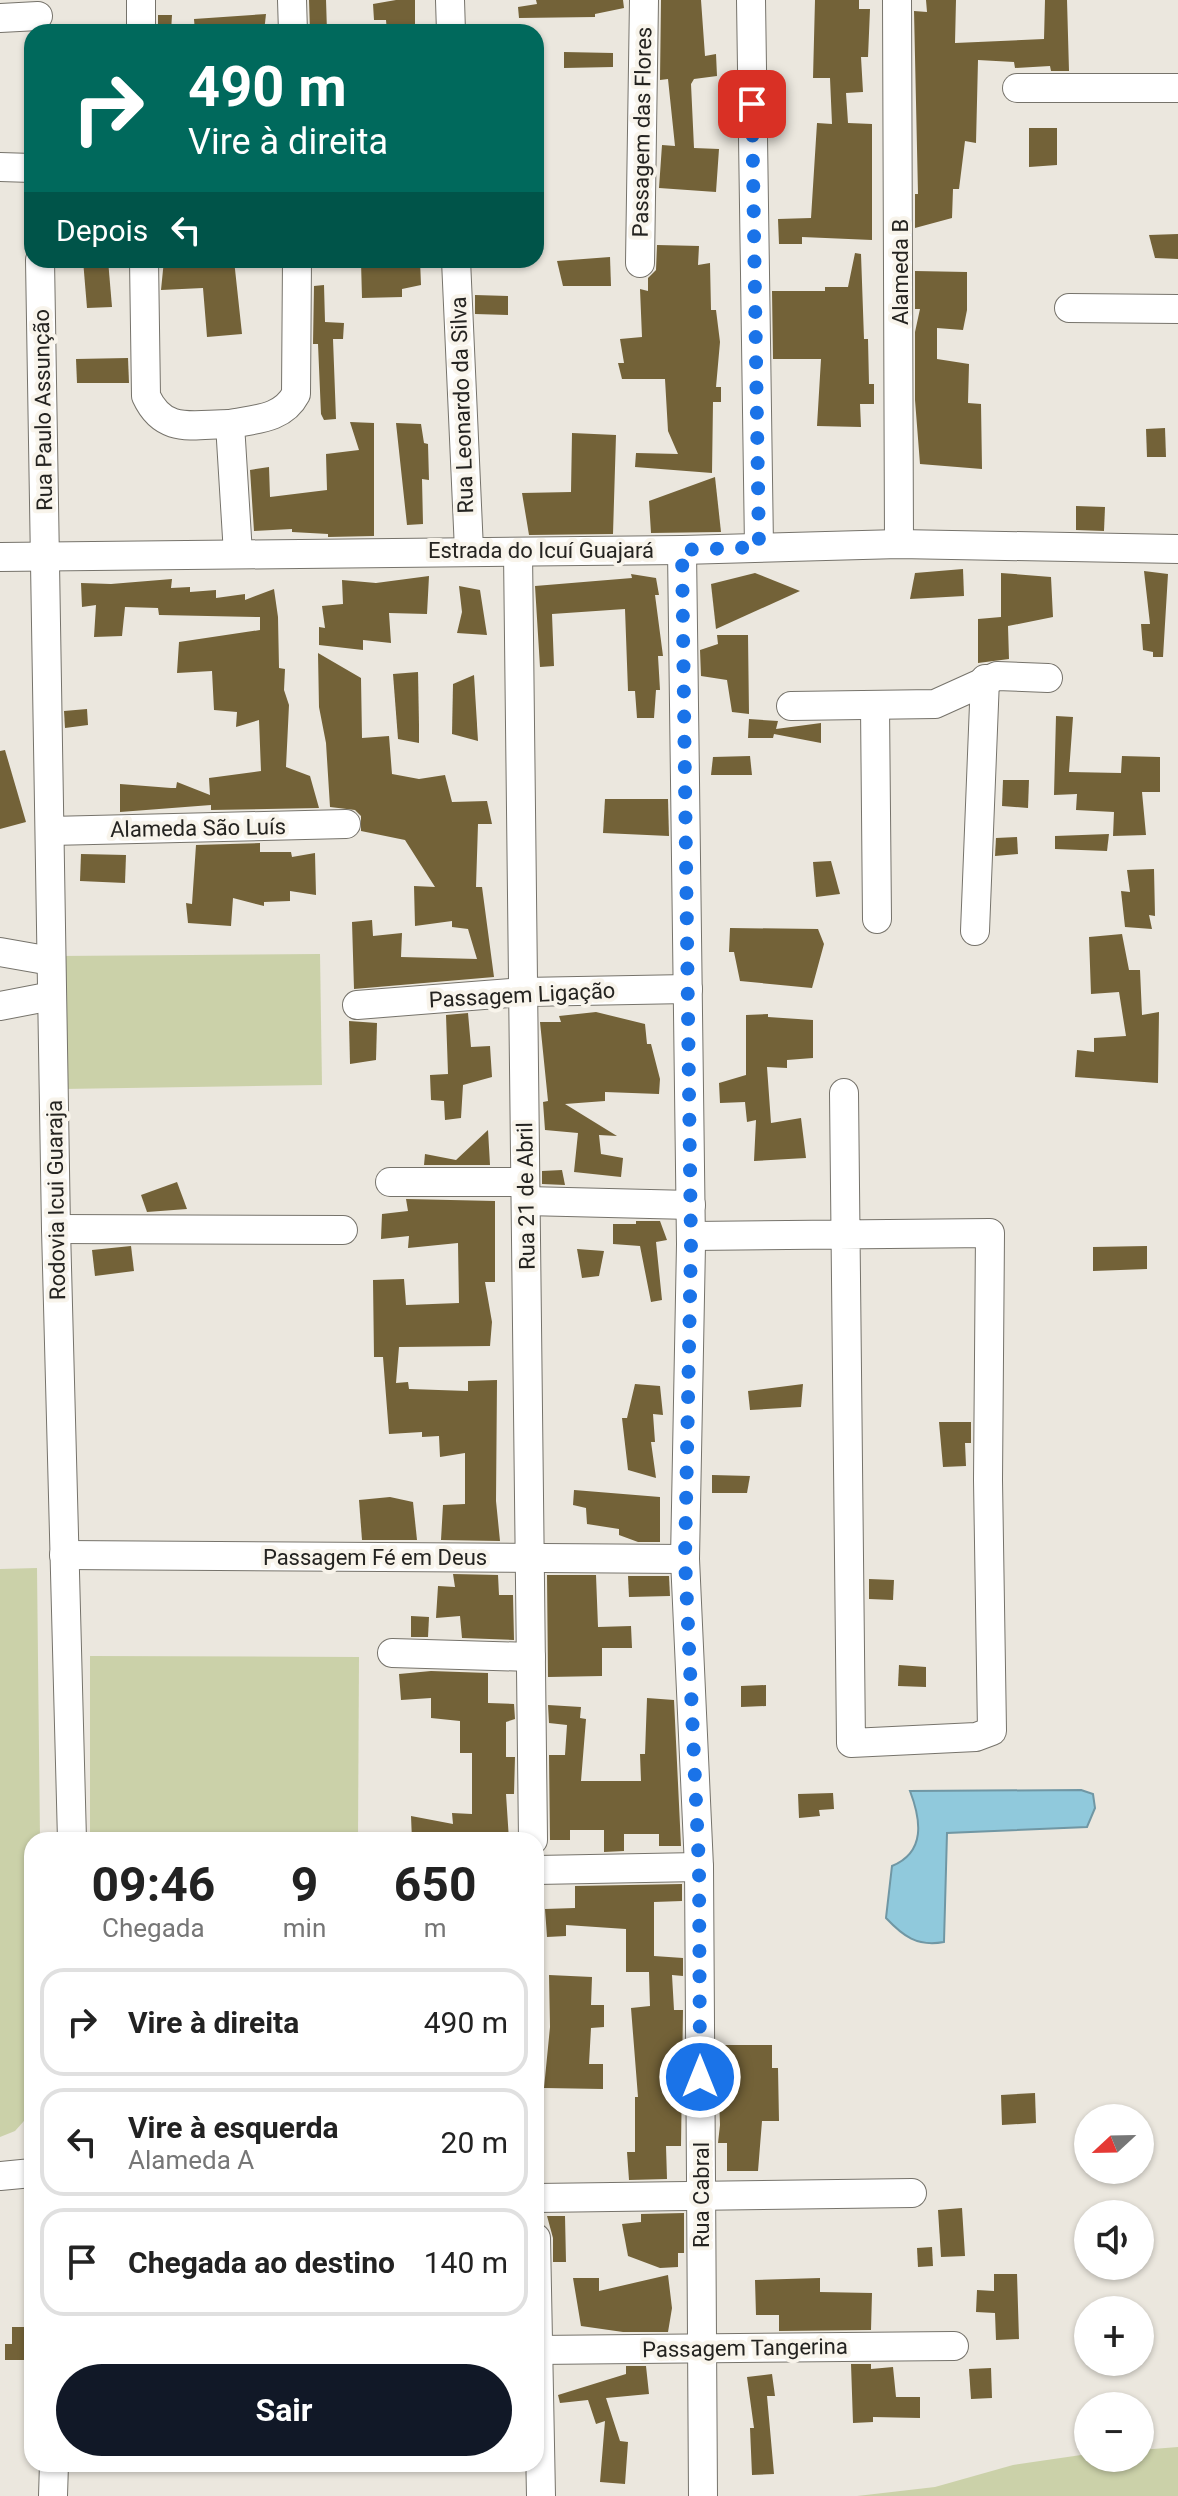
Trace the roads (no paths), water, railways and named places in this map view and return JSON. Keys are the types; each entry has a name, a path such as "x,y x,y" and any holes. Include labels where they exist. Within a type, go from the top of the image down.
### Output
{"street":[{"path":"141,0 141,24"},
{"path":"292,0 293,24"},
{"path":"450,0 451,24"},
{"name":"Passagem das Flores","path":"640,263 644,0"},
{"path":"751,0 759,547"},
{"name":"Alameda B","path":"897,0 899,544"},
{"path":"0,18 38,16"},
{"path":"1017,88 1178,88"},
{"path":"0,167 24,168"},
{"name":"Rua Paulo Assunção","path":"40,268 46,559"},
{"path":"144,268 146,396 154,414 169,424 230,424 273,416 289,408 296,394 297,268"},
{"name":"Rua Leonardo da Silva","path":"456,268 469,550"},
{"path":"1069,308 1178,309"},
{"path":"230,424 238,554"},
{"name":"Estrada do Icuí Guajará","path":"0,557 46,559 469,550 682,550 899,544 1178,549"},
{"name":"Rua Cabral","path":"682,550 691,1205 685,1559 699,1867 703,2496"},
{"name":"Rua 21 de Abril","path":"518,552 533,1832"},
{"name":"Rodovia Icui Guaraja","path":"46,559 56,1229 72,1832"},
{"path":"791,706 935,704 954,698 985,679 1048,678"},
{"path":"975,931 985,679"},
{"path":"875,706 877,919"},
{"name":"Alameda São Luís","path":"50,831 346,824"},
{"path":"0,952 51,961"},
{"name":"Passagem Ligação","path":"357,1005 523,992 688,989"},
{"path":"0,1006 52,996"},
{"path":"691,1236 843,1237 990,1233 988,1480 992,1731 976,1737 851,1743 843,1237 844,1093"},
{"path":"390,1182 691,1205"},
{"path":"56,1229 343,1230"},
{"name":"Passagem Fé em Deus","path":"64,1555 685,1559"},
{"path":"392,1653 531,1657"},
{"path":"544,1870 699,1867"},
{"path":"0,2176 24,2174"},
{"path":"544,2198 912,2193"},
{"name":"Passagem Tangerina","path":"544,2350 954,2346"},
{"path":"53,2496 54,2472"},
{"path":"540,2472 541,2496"}],"water":[{"path":"1081,1790 1093,1794 1095,1808 1087,1827 947,1833 944,1942 926,1943 911,1939 886,1918 892,1866 911,1852 918,1834 917,1813 910,1791"}]}
